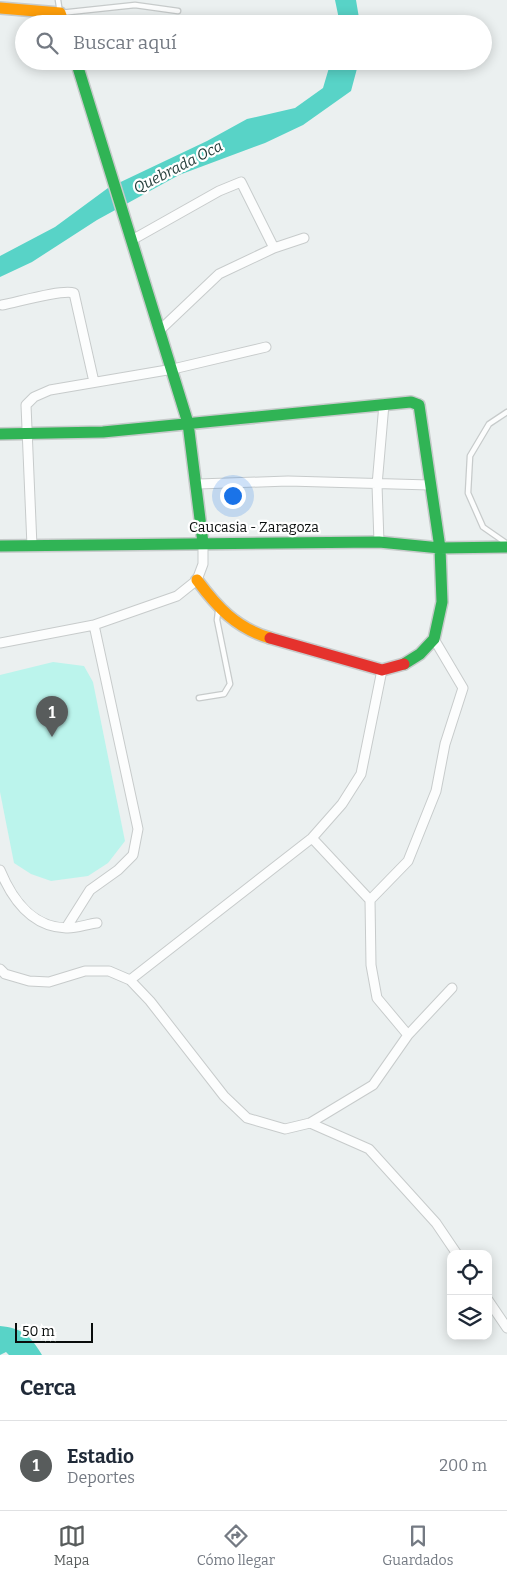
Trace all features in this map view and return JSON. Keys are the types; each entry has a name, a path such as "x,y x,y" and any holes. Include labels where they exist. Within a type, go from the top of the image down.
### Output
{"street":[{"path":"0,8 43,15"},
{"path":"0,643 94,624 177,596 197,580 203,564 198,484 188,423 173,369 79,70"},
{"path":"132,240 219,190 241,182 274,248"},
{"path":"160,330 219,274 274,248 304,238"},
{"path":"2,305 41,298 65,291 74,293 94,382"},
{"path":"32,546 26,405 34,397 50,390 173,369 266,347"},
{"path":"0,434 27,436 103,432 384,404 411,402 419,405 440,548 442,602 434,639 414,658 402,665 382,670 257,634 220,610 197,580"},
{"path":"379,542 377,485 384,404"},
{"path":"198,484 288,482 430,485"},
{"name":"Caucasia - Zaragoza","path":"0,546 203,542 379,542 440,548 507,545"},
{"path":"66,928 90,890 118,870 133,855 138,829 94,624"},
{"path":"370,900 408,861 436,792 445,744 464,688 434,639"},
{"path":"130,980 312,838 342,804 361,774 382,670"},
{"path":"312,838 370,900 371,965 377,998 408,1035"},
{"path":"0,870 3,886 19,906 40,922 66,928 97,922"},
{"path":"0,969 5,974 28,981 49,982 85,971 109,971 130,980 150,1001 224,1096 248,1118 285,1129 310,1123 373,1085 408,1035 452,988"},
{"path":"310,1123 369,1149 436,1223 454,1250"},
{"path":"492,1306 507,1328"}],"lane":[{"path":"58,0 61,15"},
{"path":"79,15 135,5 178,11"},
{"path":"507,412 489,424 470,456 468,493 483,527 507,545"},
{"path":"199,698 224,694 230,684 217,620 220,610"}],"green space":[{"path":"53,662 84,666 93,682 125,841 108,863 88,876 51,881 31,874 14,863 0,792 0,675"}],"water":[{"path":"335,0 356,0 358,15 338,15"},
{"name":"Quebrada Oca","path":"328,70 357,70 351,91 303,125 265,143 179,175 97,220 32,262 0,277 0,256 55,227 108,188 207,141 247,119 295,108 323,88"},
{"path":"0,1326 25,1334 42,1355 9,1355 6,1352 0,1355"}],"traffic: fast":[{"path":"79,70 188,423 203,543"},
{"path":"0,434 103,432 411,402 419,405 440,548 442,602 434,639 420,654 404,664"},
{"path":"0,546 379,542 440,548 507,547"}],"traffic: slow":[{"path":"0,8 60,13 61,15"},
{"path":"197,580 228,615 247,629 270,638"}],"traffic: jam":[{"path":"270,638 382,670 404,664"}],"place":[{"name":"Estadio","path":"52,737"}]}
